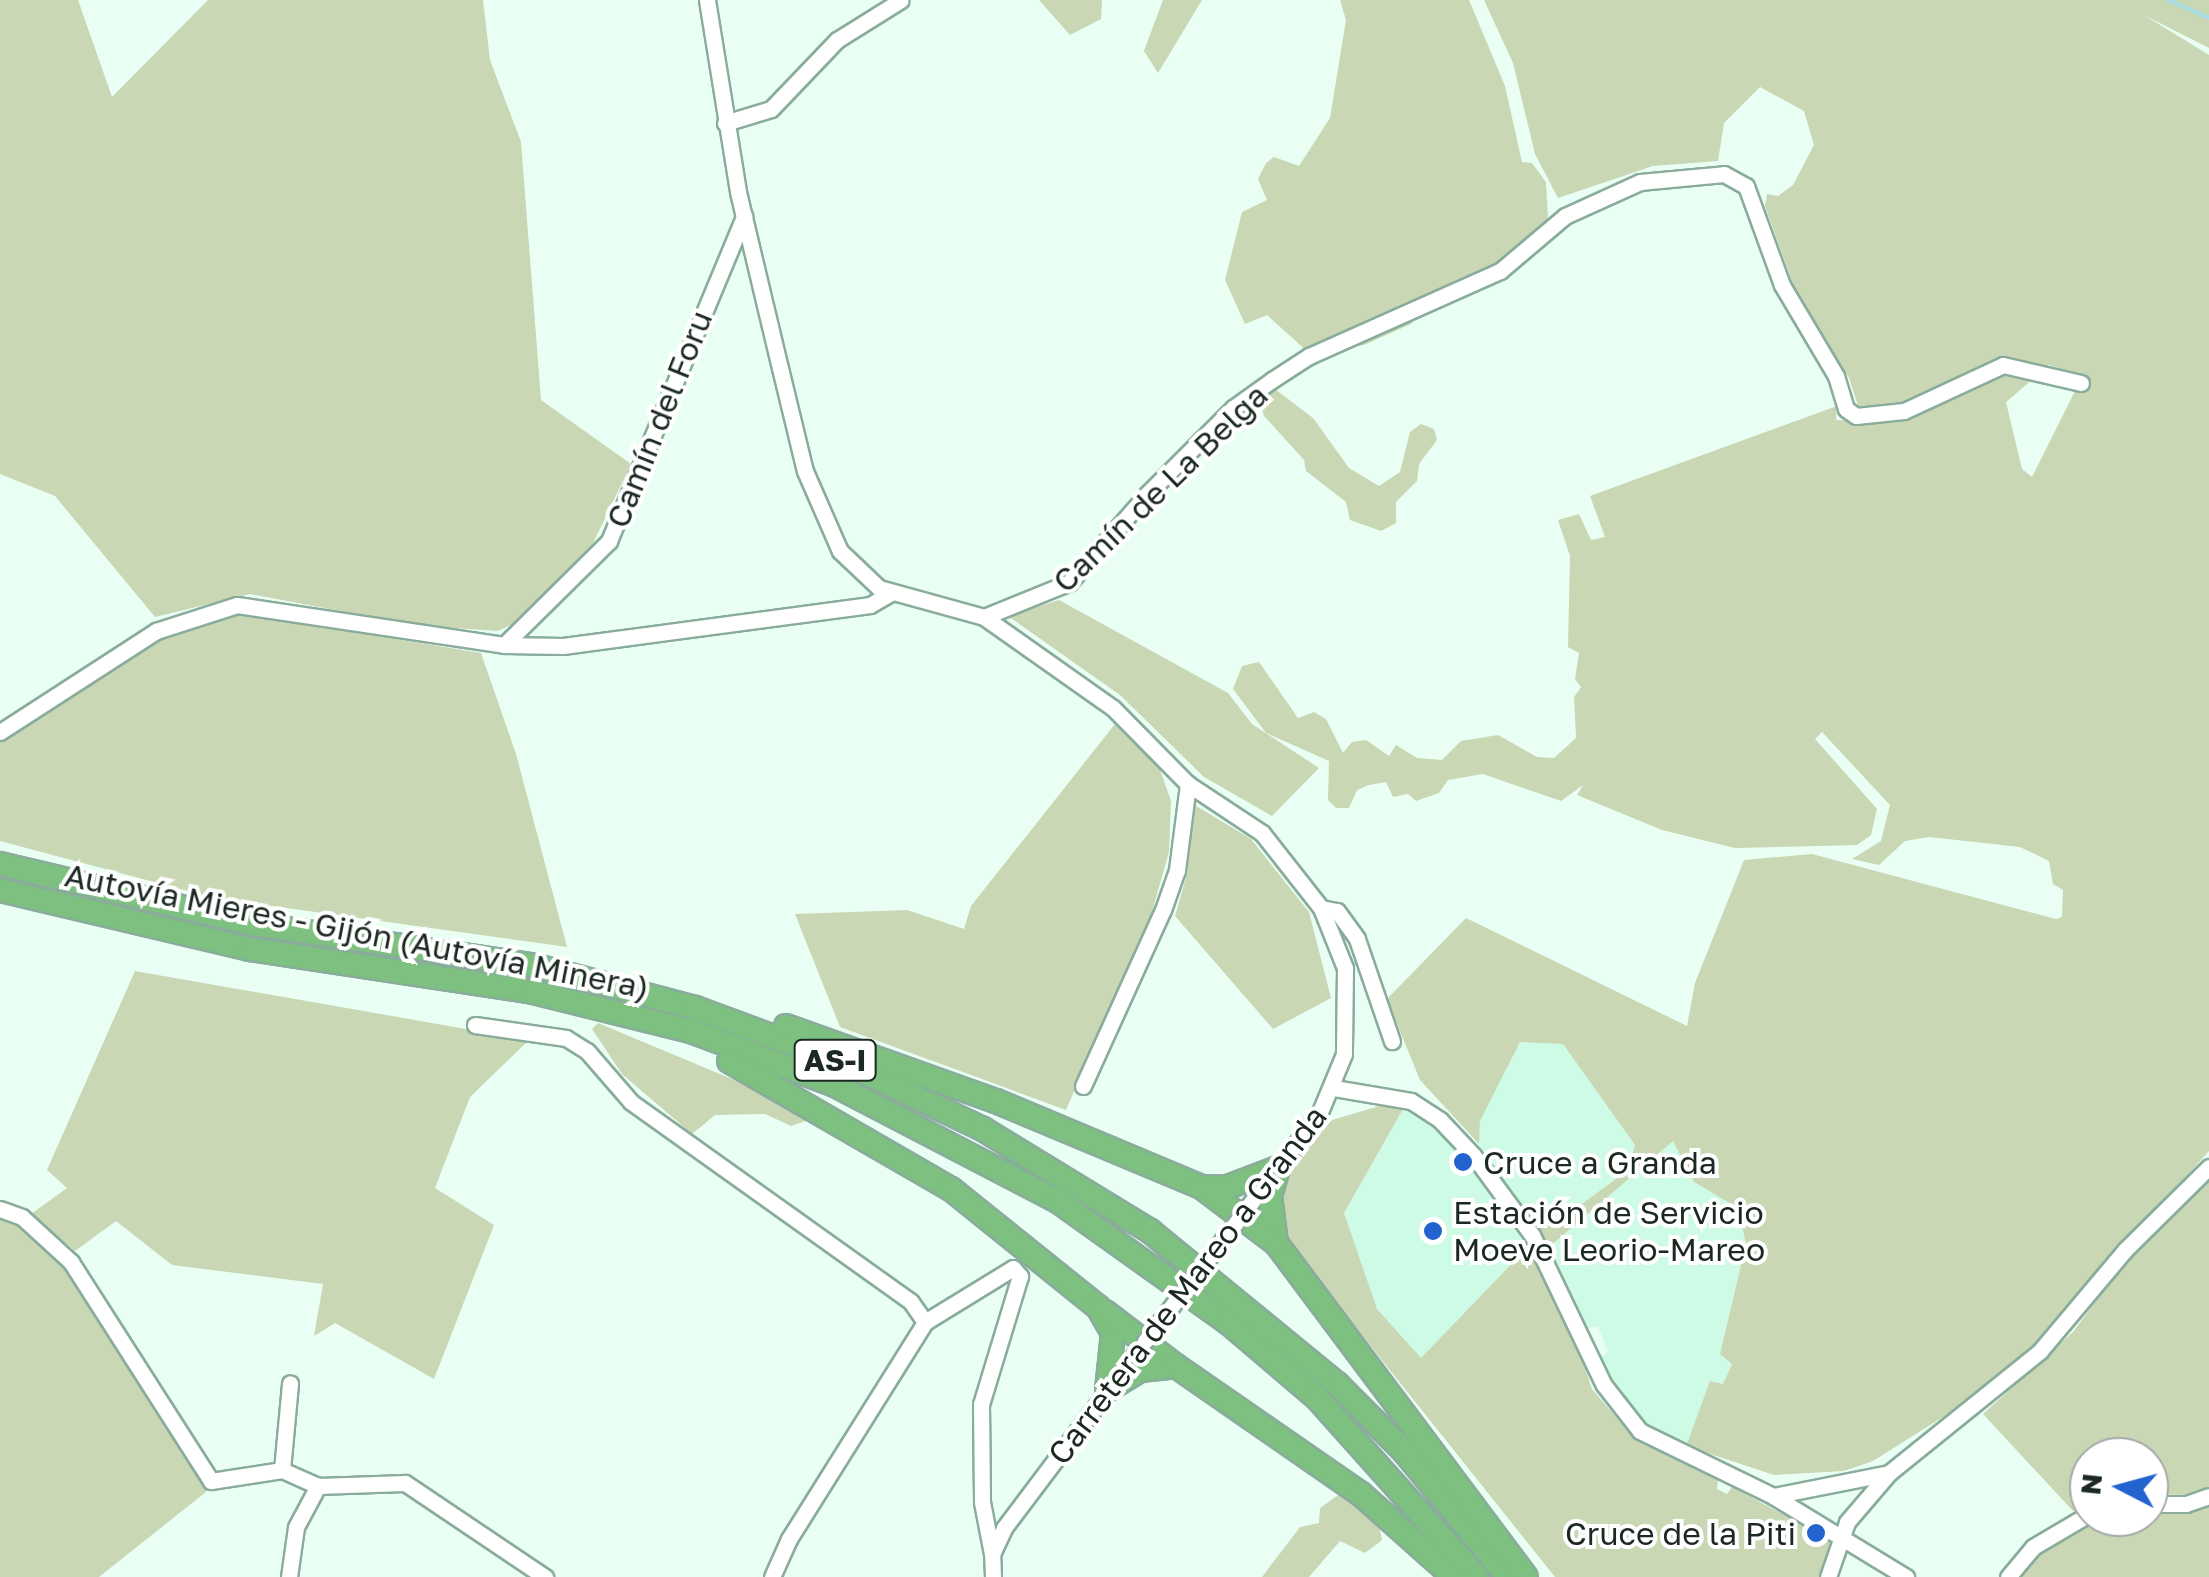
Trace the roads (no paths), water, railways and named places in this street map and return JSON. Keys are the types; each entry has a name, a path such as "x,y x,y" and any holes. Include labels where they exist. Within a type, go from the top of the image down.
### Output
{"highway":[{"name":"Autovía Mieres - Gijón (Autovía Minera)","path":"0,864 253,924 536,966 695,1008 846,1064 1070,1180 1150,1231 1337,1384 1404,1451 1508,1577"},
{"name":"Autovía Mieres - Gijón (Autovía Minera)","path":"0,890 250,949 532,992 690,1031 833,1084 1058,1201 1229,1323 1317,1398 1476,1577"},
{"path":"536,966 626,978 808,1033 996,1101 1202,1188 1276,1244 1526,1577"},
{"path":"532,992 749,1068 950,1189 1176,1366 1362,1494 1454,1577"},
{"path":"1202,1188 1225,1188 1278,1168"},
{"path":"1276,1244 1270,1196 1278,1168"},
{"path":"1098,1308 1113,1334 1106,1390"},
{"path":"1106,1390 1140,1370 1176,1366"}],"street":[{"name":"Carretera de Mareo a Granda","path":"708,0 725,123 744,216 821,516 857,573 891,592 984,617 1113,708 1188,784 1262,832 1321,908 1345,968 1347,997 1334,1088 1278,1168 995,1540"},
{"path":"725,123 771,109 838,40 901,0"},
{"name":"Camín de La Belga","path":"984,617 1070,582 1147,494 1234,408 1272,380 1310,356 1500,271 1565,216 1640,182 1724,174 1746,186 1782,285 1836,376 1846,409 1856,416 1904,411 2003,365 2081,382"},
{"name":"Camín del Foru","path":"504,645 609,540 744,216"},
{"path":"0,732 156,631 238,605 504,645 648,638 870,604 891,592"},
{"path":"1083,1086 1163,910 1176,870 1188,784"},
{"path":"1321,908 1336,911 1357,939 1392,1041"},
{"path":"475,1025 566,1038 587,1051 631,1102 911,1302 926,1322"},
{"path":"1334,1088 1411,1101 1440,1120 1504,1192 1532,1236 1604,1385 1630,1421 1660,1444 1773,1496 1906,1577"},
{"path":"1828,1577 1841,1536 1889,1473 2040,1350 2125,1250 2209,1167"},
{"path":"0,1208 22,1217 71,1262 204,1476 218,1483 282,1470 318,1486 405,1483 544,1577"},
{"path":"772,1577 789,1539 926,1322 1005,1270 1020,1276 981,1404 982,1502 995,1540 992,1577"},
{"path":"282,1470 290,1383"},
{"path":"1773,1496 1889,1473"},
{"path":"289,1577 296,1527 318,1486"},
{"path":"2169,1504 2186,1504 2209,1496"},
{"path":"2008,1577 2034,1546 2069,1526"}],"waterway":[{"path":"2168,0 2209,18"}],"place":[{"name":"Cruce a Granda","path":"1463,1162"},
{"name":"Estación de Servicio Moeve Leorio-Mareo","path":"1433,1231"},
{"name":"Cruce de la Piti","path":"1816,1533"}]}
